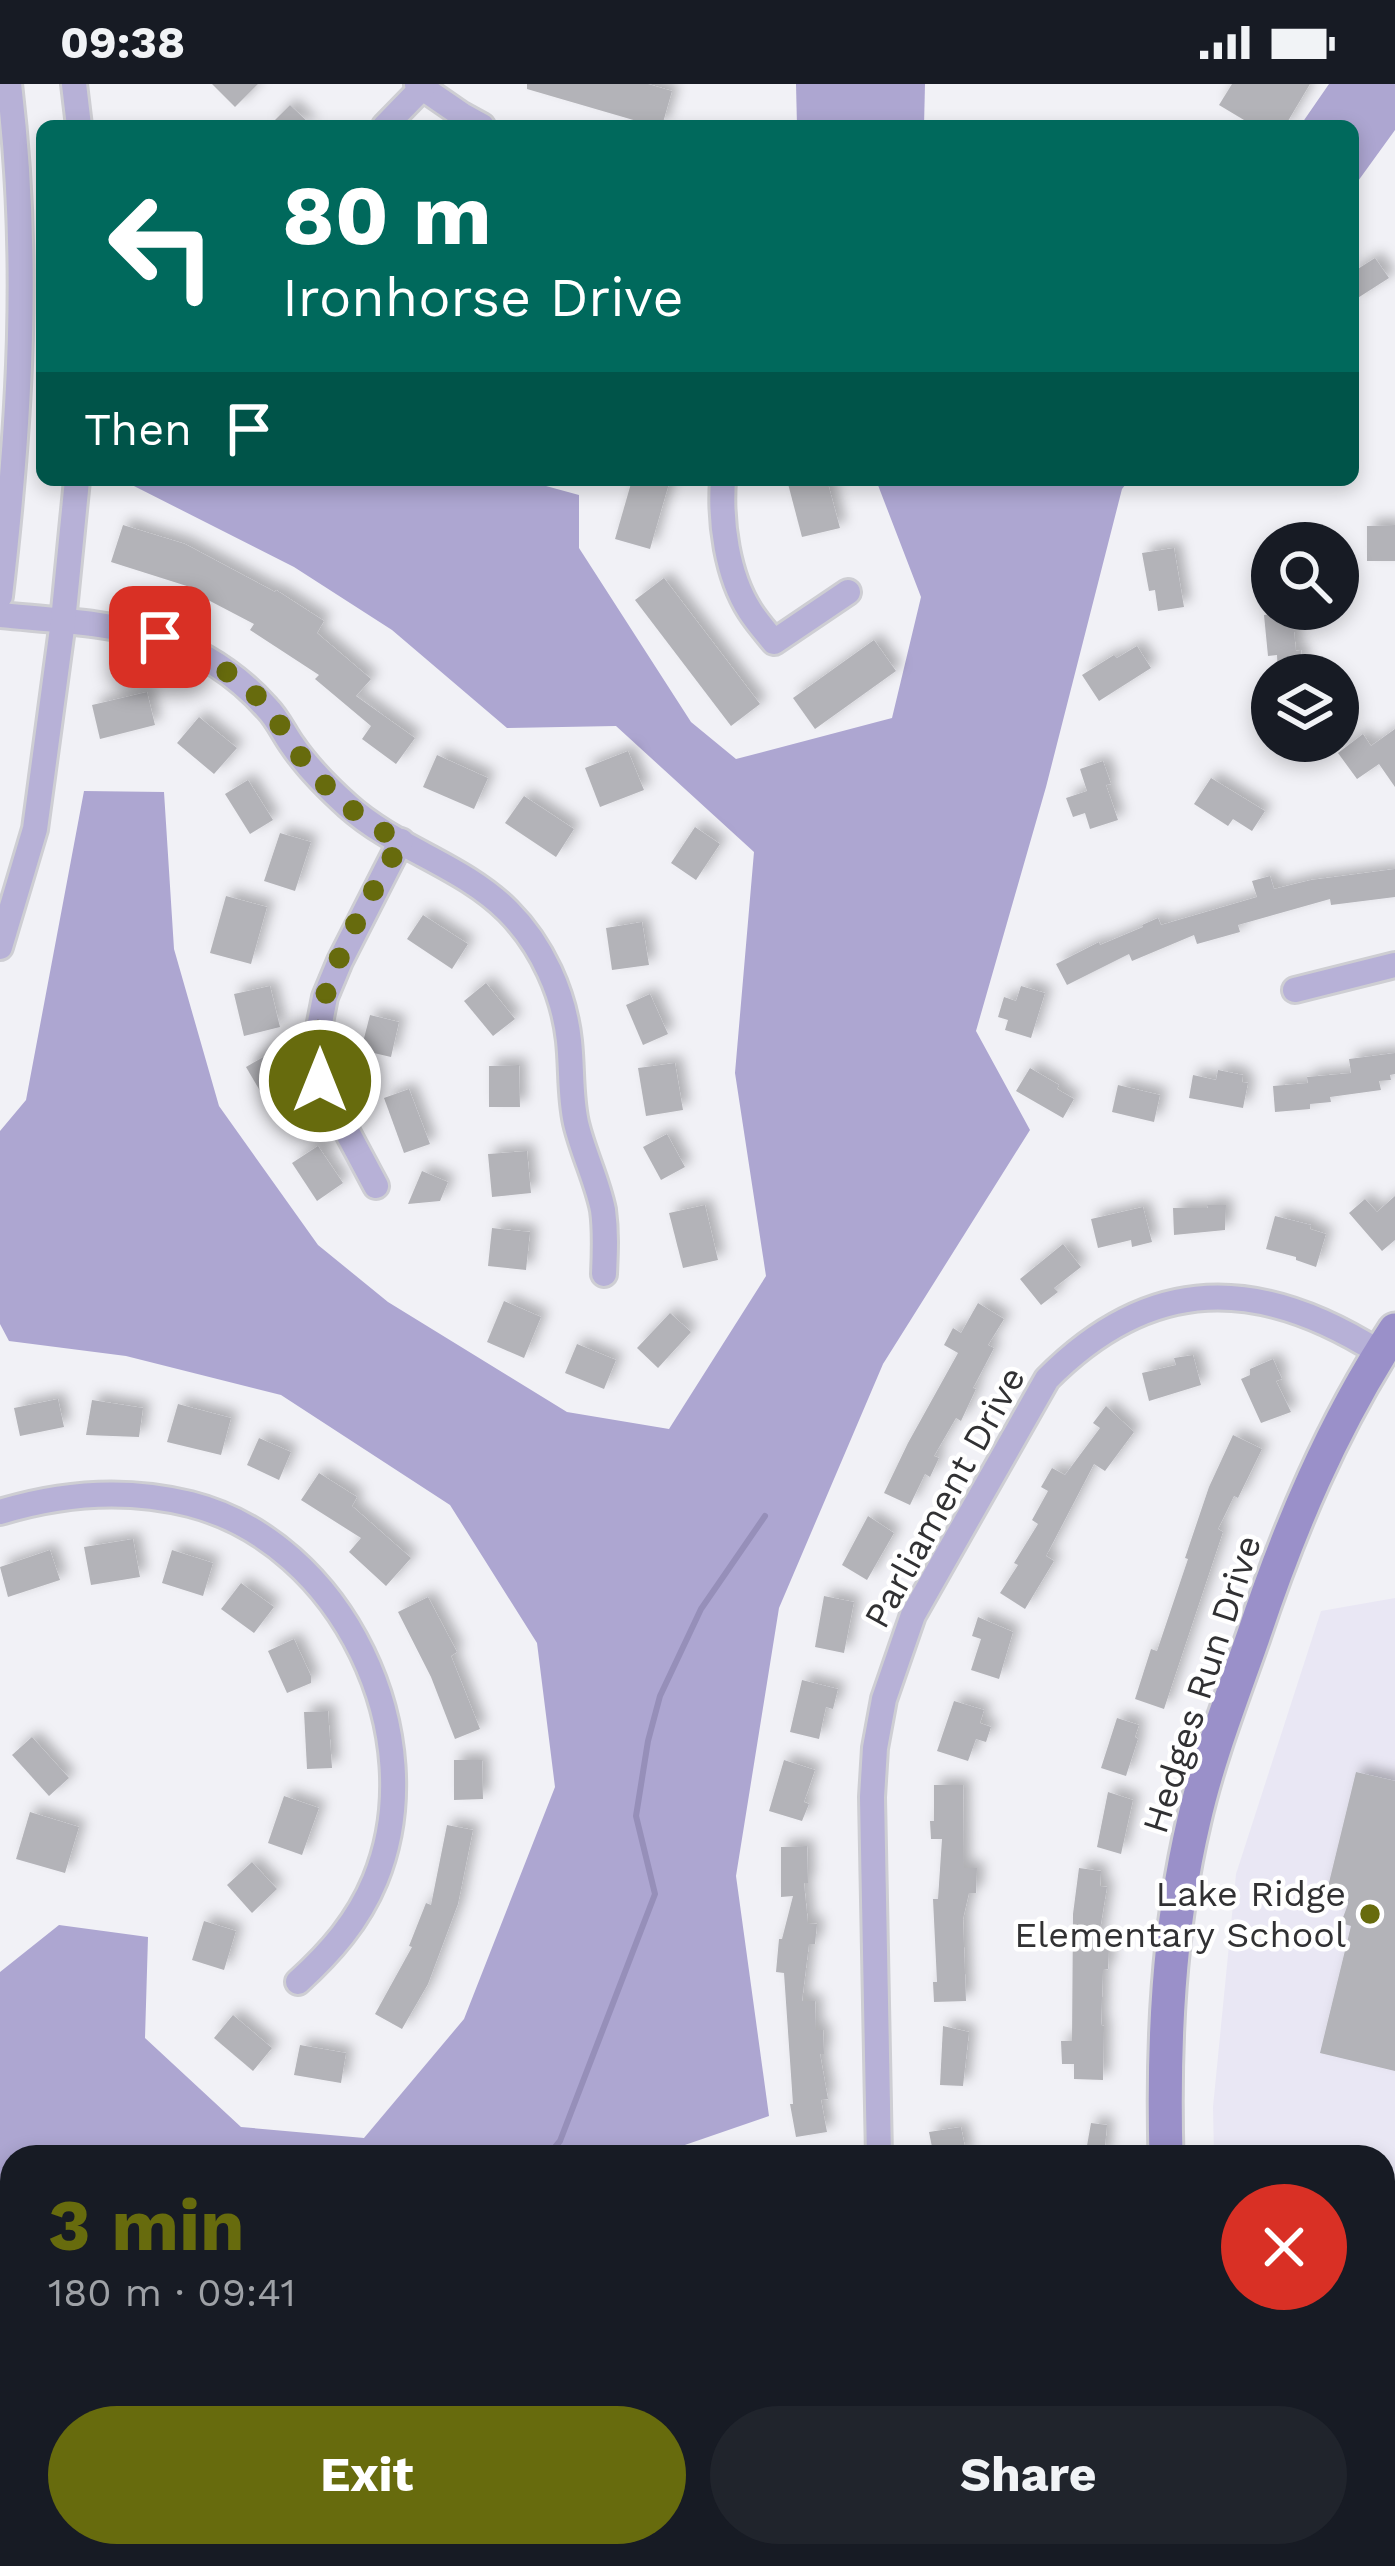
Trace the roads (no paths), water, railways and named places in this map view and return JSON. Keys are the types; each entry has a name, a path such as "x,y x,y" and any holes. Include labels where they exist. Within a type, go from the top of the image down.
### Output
{"street":[{"path":"0,596 21,366 22,270 9,84"},
{"path":"74,84 78,120"},
{"path":"390,120 420,86 470,120"},
{"path":"0,947 35,829 76,486"},
{"path":"723,486 731,565 749,610 774,642 848,592"},
{"path":"0,615 118,627 194,650 247,687 272,712 318,778 353,810 462,876 506,909 535,946 560,1000 575,1118 602,1208 604,1274"},
{"path":"376,1186 320,1081 316,1043 340,961 401,841"},
{"path":"1294,990 1395,965"},
{"name":"Parliament Drive","path":"879,2145 872,1797 884,1699 913,1615 1047,1379 1115,1324 1193,1299 1240,1297 1280,1305 1388,1342"},
{"name":"Hedges Run Drive","path":"1166,2145 1169,1980 1194,1820 1280,1556 1312,1479 1388,1342"},
{"path":"0,1512 71,1495 115,1494 192,1504 248,1529 280,1550 308,1575 344,1620 368,1664 381,1702 390,1757 390,1814 386,1843 362,1908 324,1958 298,1982"}],"waterway":[{"path":"557,2145 655,1894 636,1816 660,1696 701,1609 765,1516"}],"place":[{"name":"Lake Ridge Elementary School","path":"1370,1914"}]}
